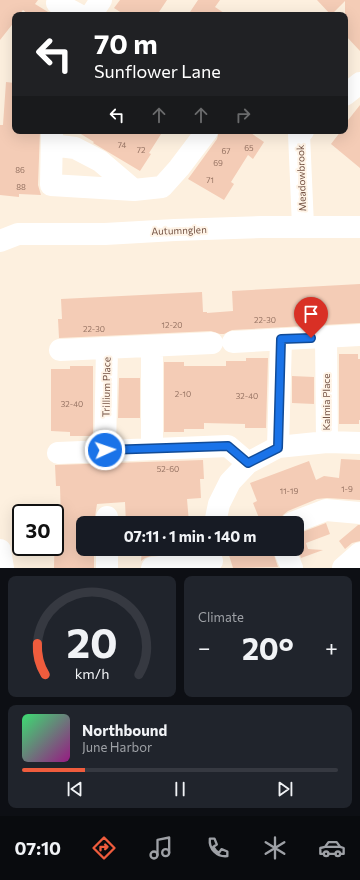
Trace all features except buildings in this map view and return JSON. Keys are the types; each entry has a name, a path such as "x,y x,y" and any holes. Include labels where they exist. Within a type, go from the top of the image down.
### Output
{"street":[{"path":"58,0 57,3 74,12"},
{"path":"92,12 100,0"},
{"path":"134,190 100,161 52,138 51,185 134,190 162,187 179,168 205,134"},
{"name":"Meadowbrook","path":"299,134 303,226"},
{"name":"Autumnglen","path":"0,241 18,234 105,234 303,226 360,227"},
{"path":"278,448 281,339 360,335"},
{"name":"Kalmia Place","path":"326,337 327,442"},
{"name":"Trillium Place","path":"60,350 281,339"},
{"path":"152,346 152,448"},
{"name":"Trillium Place","path":"105,450 106,348"},
{"path":"216,516 219,504 230,482 248,463 278,448 327,442 360,443"},
{"path":"58,453 228,446 248,463"},
{"path":"304,518 326,510 360,514"},
{"path":"0,550 3,568"},
{"path":"343,568 360,553"},
{"path":"107,556 107,568"},
{"path":"287,556 292,568"},
{"path":"152,568 212,559"}],"route":[{"path":"105,450 228,446 248,463 278,448 281,339 311,338"}]}
